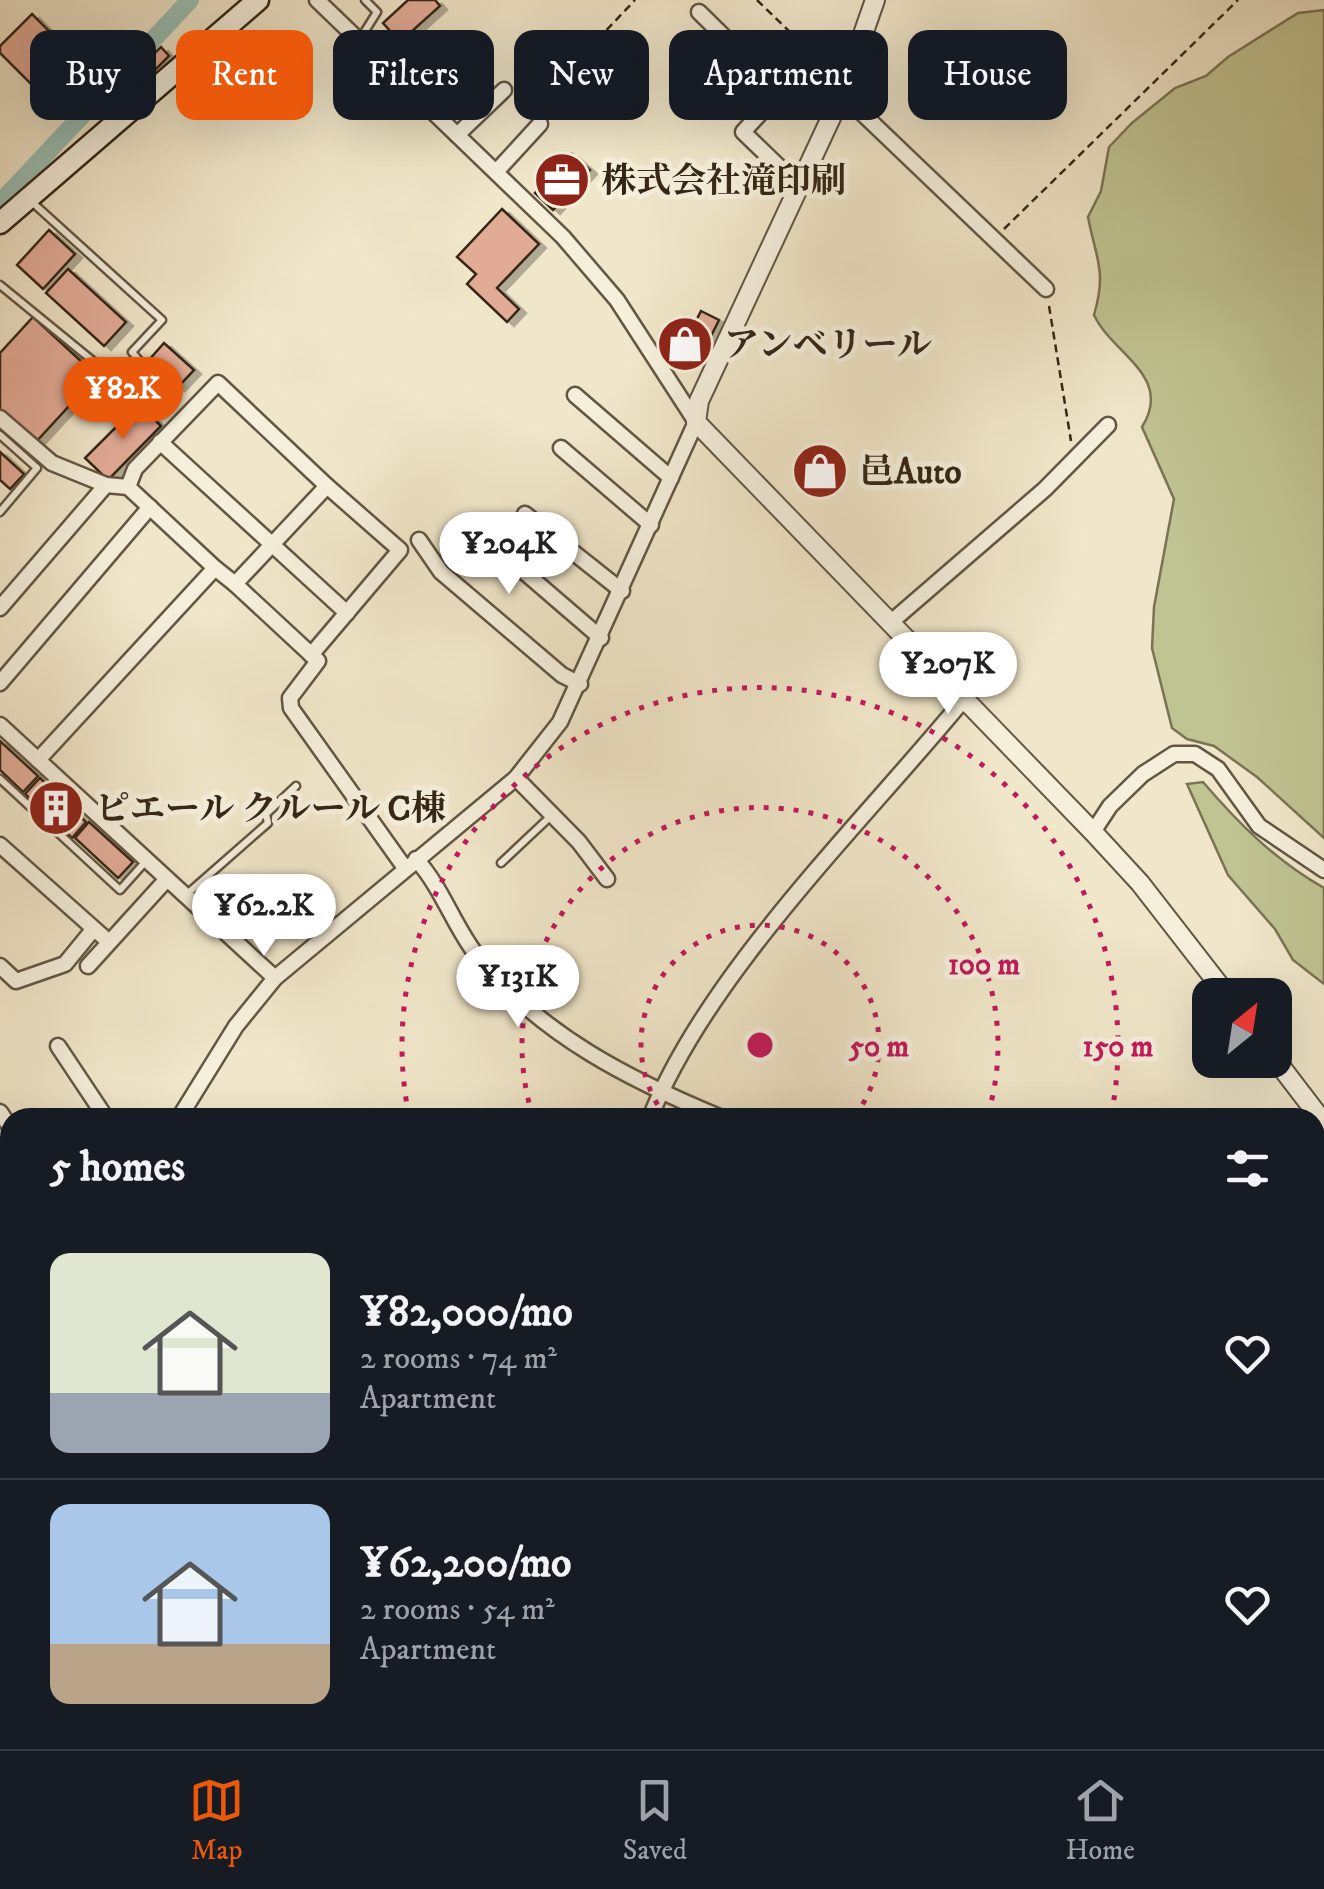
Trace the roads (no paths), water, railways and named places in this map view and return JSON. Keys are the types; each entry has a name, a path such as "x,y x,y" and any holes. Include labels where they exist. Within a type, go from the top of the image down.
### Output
{"main road":[{"path":"0,224 258,0"}],"street":[{"path":"316,0 347,30"},
{"path":"865,30 875,0"},
{"path":"698,12 780,92 743,132 800,187"},
{"path":"457,135 504,90"},
{"path":"441,120 564,236 618,300 696,422 1093,832 1140,883 1214,978"},
{"path":"185,1108 236,1026 275,978 516,778 560,722 696,422 699,402 830,120"},
{"path":"875,120 1046,289"},
{"path":"496,172 540,124"},
{"path":"128,487 135,469 218,383 400,550 311,655"},
{"path":"575,395 671,478"},
{"path":"0,418 52,463 106,486 128,487 311,655 318,662 290,698 291,708 411,864 445,900 463,938 516,999 549,1028 660,1093 697,1108"},
{"path":"890,624 1045,489 1108,425"},
{"path":"160,442 347,613"},
{"path":"560,448 650,525"},
{"path":"0,608 106,486"},
{"path":"234,584 327,486"},
{"path":"0,683 150,508"},
{"path":"525,514 622,591"},
{"path":"470,526 600,638"},
{"path":"419,540 441,572 562,675 580,684"},
{"path":"38,760 215,568"},
{"path":"654,1108 667,1073 745,961 964,699"},
{"path":"0,725 275,978"},
{"path":"1093,832 1110,806 1144,774 1174,754 1195,754 1218,769 1260,826 1324,870"},
{"path":"516,778 553,814 607,879"},
{"path":"0,844 92,931 109,942"},
{"path":"88,966 167,879"},
{"path":"0,966 16,981 65,964 92,931"},
{"path":"58,1046 99,1108"},
{"path":"1290,1078 1313,1108"}],"lane":[{"path":"366,30 377,12 367,1"},
{"path":"28,198 162,320 132,352 148,371 132,391"},
{"path":"0,285 93,361"},
{"path":"0,435 37,468 0,512"},
{"path":"0,779 120,890 147,860"},
{"path":"185,896 268,822 266,814 296,786"},
{"path":"502,863 553,814"}],"waterway":[{"path":"0,203 190,0"}],"place":[{"name":"株式会社滝印刷","path":"562,180"},
{"name":"アンベリール","path":"685,344"},
{"name":"邑Auto","path":"820,471"},
{"name":"ピエール クルール C棟","path":"56,808"}]}
